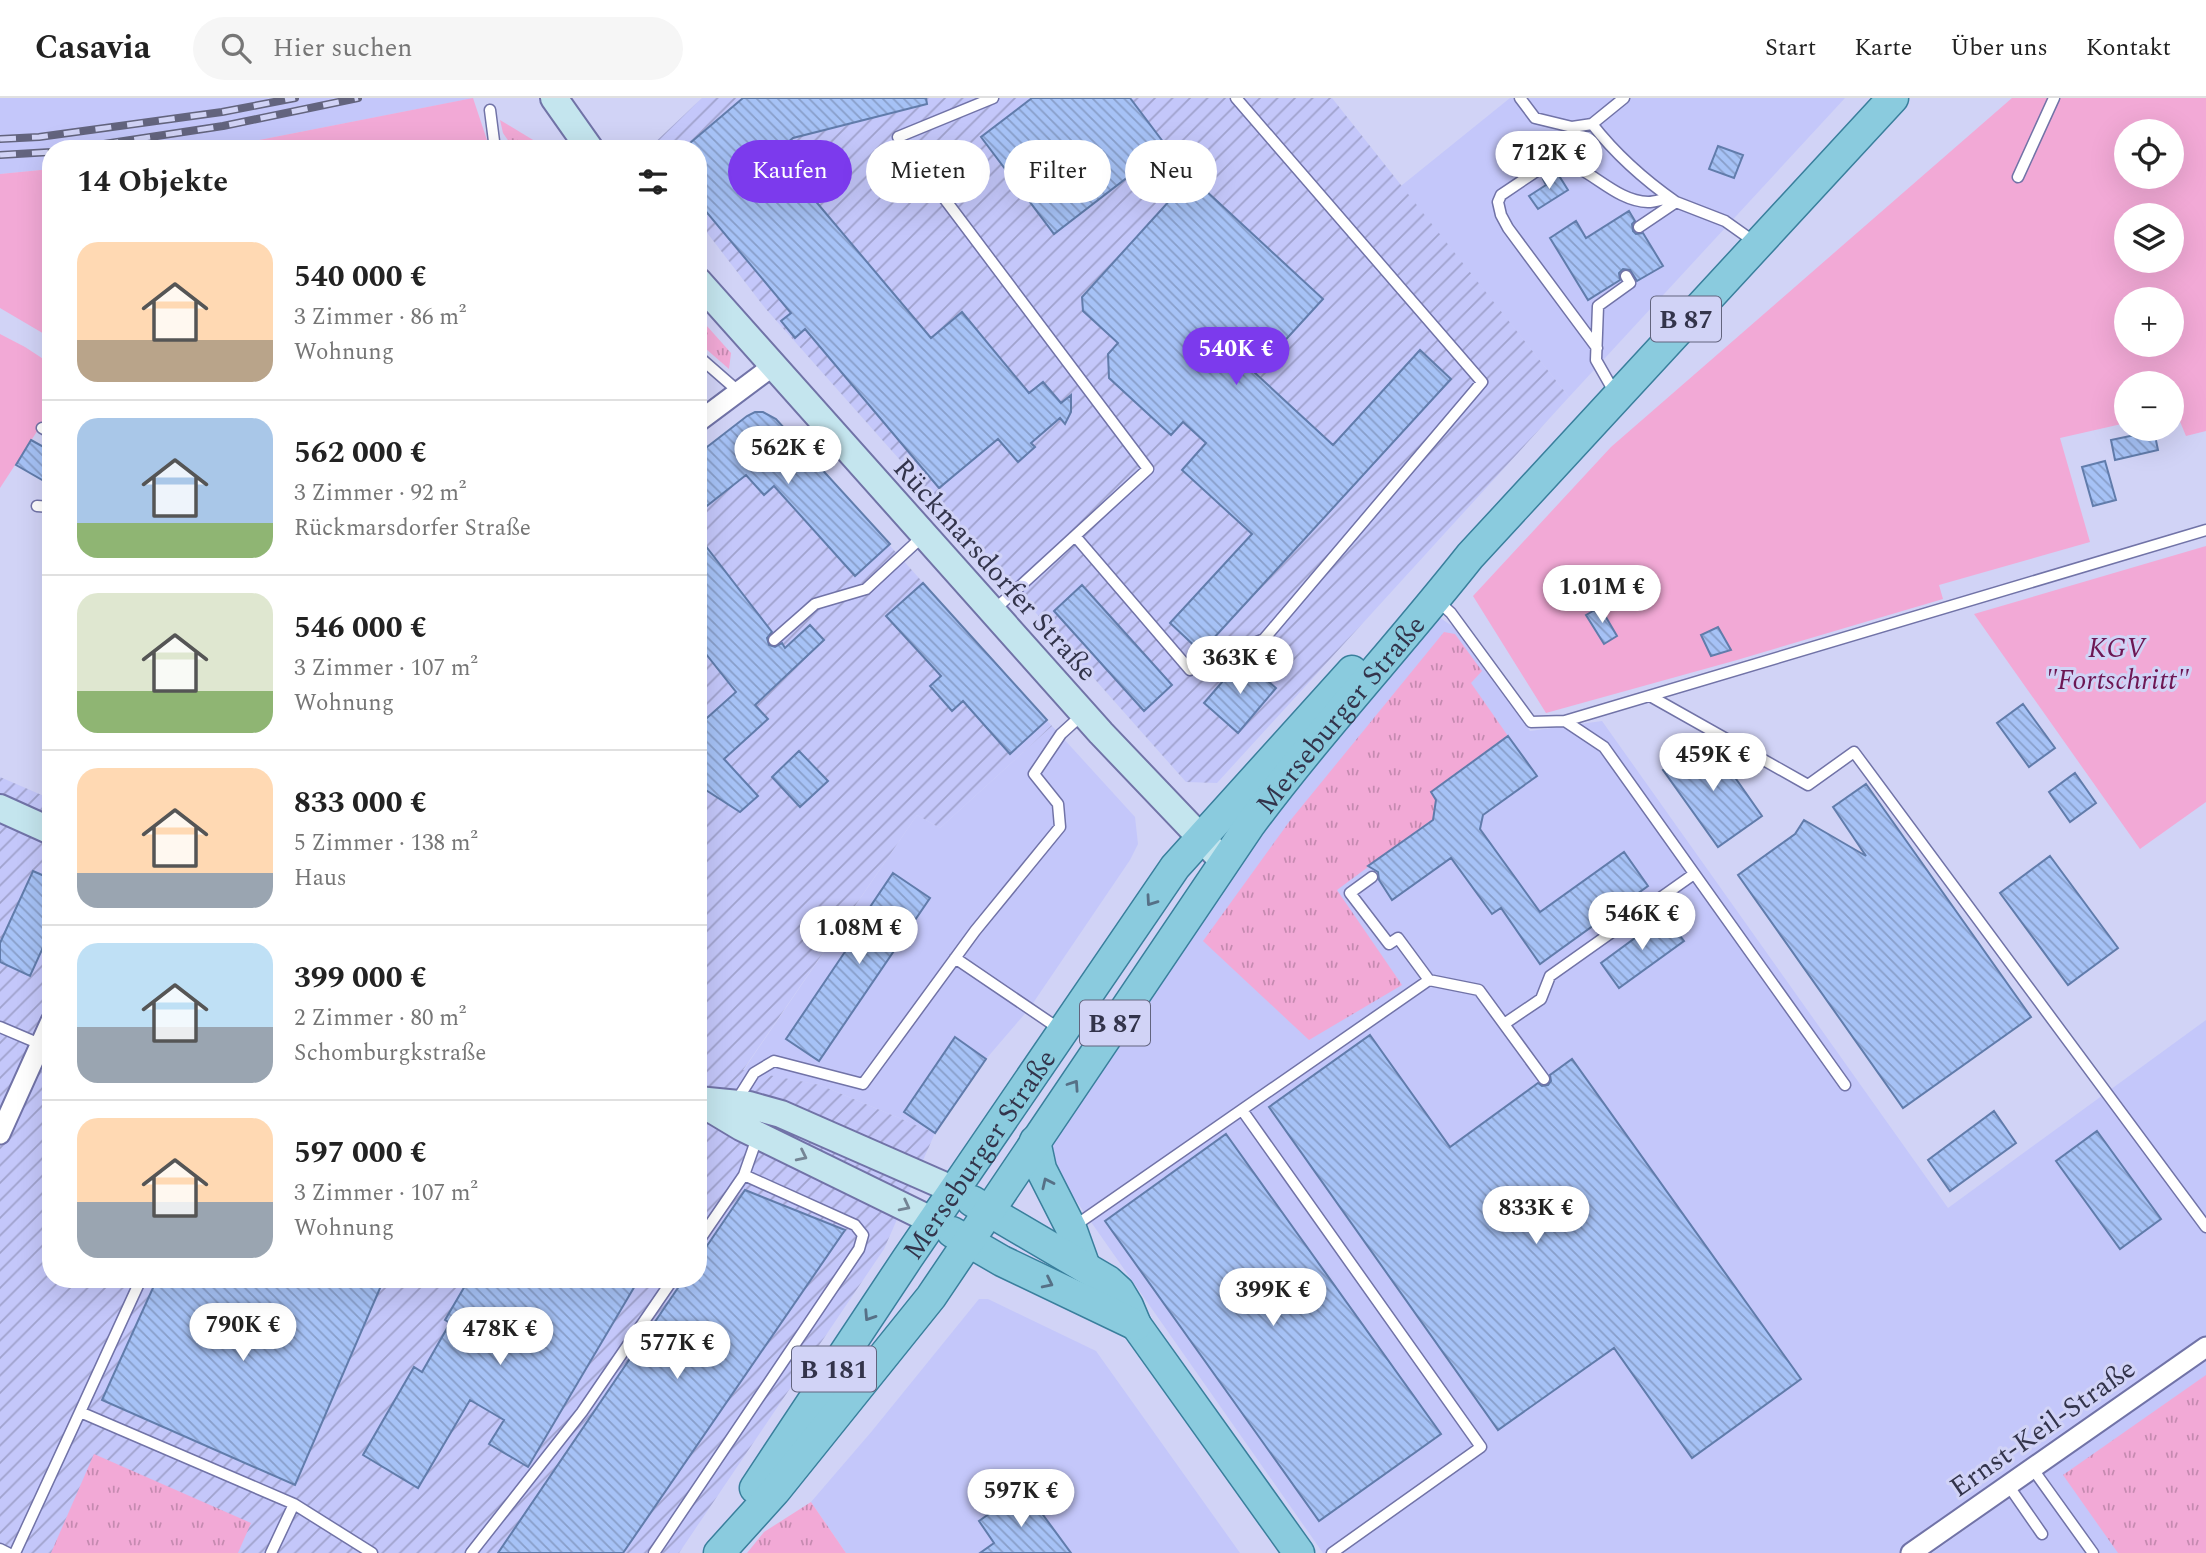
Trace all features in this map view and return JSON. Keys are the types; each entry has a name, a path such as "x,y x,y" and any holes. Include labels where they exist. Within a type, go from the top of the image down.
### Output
{"main road":[{"name":"Merseburger Straße","path":"719,1553 775,1491 931,1297 1224,862 1276,792 1470,555 1893,98"},
{"path":"558,105 583,140"},
{"name":"Rückmarsdorfer Straße","path":"707,291 1084,713 1224,862"},
{"name":"Merseburger Straße","path":"711,1553 933,1221 1175,867 1391,628 1470,555"},
{"path":"0,808 42,827"},
{"path":"707,1101 749,1105 780,1114 954,1190 1086,1267 1119,1291 1136,1325 1299,1553"},
{"path":"707,1106 758,1135 1136,1325"},
{"path":"1035,1141 1041,1169 1071,1228 1086,1267"}],"street":[{"path":"707,415 773,366"},
{"path":"0,1134 42,1040"},
{"name":"Ernst-Keil-Straße","path":"1911,1553 2206,1347"}],"lane":[{"path":"992,611 1149,469 898,137 993,98"},
{"path":"1075,536 1190,670 1264,639 1482,382 1236,98"},
{"path":"1520,98 1535,118 1572,127 1592,124 1625,98"},
{"path":"2018,177 2054,98"},
{"path":"490,110 494,140"},
{"path":"1592,124 1613,151 1637,174 1673,200 1725,221 1756,244"},
{"path":"1597,348 1508,228 1498,202 1502,195 1553,160 1573,165 1639,201 1673,200"},
{"path":"1639,227 1673,200"},
{"path":"1616,395 1596,360 1598,306 1630,283 1626,276"},
{"path":"707,364 738,391"},
{"path":"37,506 42,506"},
{"path":"1436,599 1451,612 1531,722 1565,721 2206,530"},
{"path":"774,640 815,604 866,589 924,536"},
{"path":"1650,696 1808,785 1854,752 2206,1227"},
{"path":"735,1103 754,1073 774,1061 863,1084 955,958 1060,827 1058,804 1034,774 1060,734 1084,713"},
{"path":"1565,721 1604,747 1844,1085"},
{"path":"1504,1024 1541,999 1550,976 1694,874"},
{"path":"1372,877 1350,893 1389,944 1398,938 1429,981 1479,990 1544,1079"},
{"path":"955,958 1062,1031"},
{"path":"1071,1228 1429,981"},
{"path":"0,1027 40,1044"},
{"path":"1242,1110 1482,1447 1332,1553"},
{"path":"707,1229 744,1175 758,1135"},
{"path":"654,1553 859,1249 863,1235 855,1225 744,1175"},
{"path":"15,1553 137,1288"},
{"path":"471,1553 582,1412 667,1288"},
{"path":"80,1412 293,1504 372,1553"},
{"path":"2032,1468 2093,1553"},
{"path":"2008,1485 2042,1534"},
{"path":"271,1553 293,1504"},
{"path":"0,1549 8,1553"}],"shaded area":[{"path":"0,98 474,98 259,140 42,140 42,170 0,174"},
{"path":"702,98 1332,98 1569,397 1217,783 1186,782 765,308 707,233 707,140 658,140"},
{"path":"1510,98 1845,98 1569,397 1401,186"},
{"path":"763,412 776,419 1052,726 940,828 917,815 743,1070 820,1085 935,1133 884,1249 679,1553 0,1553 0,777 42,795 42,1288 707,1288 707,447 747,416"},
{"path":"1436,615 1455,628 1530,731 1602,721 1948,1208 2206,1020 2206,1336 1899,1553 1323,1553 1042,1152 1272,811"},
{"path":"1052,726 1135,817 1138,844 1130,860 1029,1009 986,1059 935,1133 820,1085 743,1071 917,815 940,828"},
{"path":"979,1299 988,1299 1096,1351 1240,1553 846,1553 811,1502"},
{"path":"2206,1359 2206,1553 1932,1553"}],"green space":[{"path":"473,98 487,140 259,140"},
{"path":"2012,98 2206,98 2206,431 2186,436 2184,431 2184,371 2114,371 2114,426 2060,438 2090,542 1939,585 1943,599 1546,713 1473,596 1611,447"},
{"path":"500,120 533,140 508,140"},
{"path":"42,170 42,333 0,308 0,174"},
{"path":"707,326 731,353 729,369 707,350"},
{"path":"0,334 42,358 42,424 0,488"},
{"name":"KGV \"Fortschritt\"","path":"2206,546 2206,802 2140,849 1974,614"},
{"path":"1444,632 1455,634 1482,671 1471,683 1508,736 1431,792 1437,800 1433,819 1337,890 1402,985 1309,1040 1203,941 1289,822"},
{"path":"2206,1375 2206,1553 2118,1553 2063,1475"},
{"path":"94,1454 251,1523 238,1553 51,1553"},
{"path":"811,1502 846,1553 747,1553 764,1532"}],"building":[{"path":"743,98 926,98 927,104 791,140 728,140 728,203 817,203 931,338 962,312 1029,393 1043,382 1061,403 1071,395 1071,412 1065,424 1060,418 1031,443 1035,447 1018,462 998,439 939,488 805,329 795,338 781,321 791,313 707,213 707,140 694,140"},
{"path":"1032,98 1130,98 1162,140 1125,140 1125,179 1111,190 1111,140 1004,140 1004,168 990,149 990,140 983,140 981,137"},
{"path":"1718,146 1743,155 1734,178 1709,169"},
{"path":"1556,171 1568,190 1538,209 1529,196 1546,185 1543,179"},
{"path":"1217,201 1323,299 1255,373 1333,445 1420,350 1451,379 1201,652 1170,623 1252,534 1182,470 1206,443 1183,422 1171,435 1109,378 1108,354 1118,343 1083,311 1082,297 1167,203"},
{"path":"1031,203 1094,203 1054,234"},
{"path":"1629,211 1635,221 1632,224 1633,231 1636,234 1643,233 1663,266 1637,281 1630,270 1623,269 1619,273 1620,280 1588,300 1550,238 1576,221 1586,238"},
{"path":"763,412 776,419 890,544 855,576 774,486 764,495 746,475 707,506 707,447 747,416"},
{"path":"31,440 42,446 42,480 16,465"},
{"path":"2111,440 2156,441 2158,450 2115,460"},
{"path":"2105,461 2116,500 2093,506 2082,467"},
{"path":"707,548 772,632 767,638 769,645 775,647 782,643 785,648 810,625 824,640 755,705 768,719 724,759 758,796 740,812 707,791 707,718 736,692 707,655"},
{"path":"923,583 1047,720 1010,754 963,701 952,711 930,686 941,676 886,616"},
{"path":"1082,585 1172,685 1144,711 1054,611"},
{"path":"1600,607 1617,636 1604,644 1586,615"},
{"path":"1718,627 1731,650 1711,656 1701,635"},
{"path":"1242,659 1276,688 1238,733 1204,703"},
{"path":"2023,704 2055,748 2029,767 1997,723"},
{"path":"1508,736 1537,776 1483,815 1480,829 1540,912 1624,852 1648,886 1540,964 1501,908 1492,914 1451,858 1392,900 1379,880 1378,872 1368,866 1433,820 1436,800 1431,792"},
{"path":"1708,739 1762,816 1718,847 1663,770"},
{"path":"799,751 828,781 800,807 772,777"},
{"path":"2075,773 2096,803 2070,822 2049,792"},
{"path":"1866,784 2031,1017 1903,1108 1738,875 1795,834 1804,820 1866,856 1833,807"},
{"path":"2050,856 2118,948 2068,985 2000,893"},
{"path":"33,871 42,875 42,950 30,976 0,962 0,943"},
{"path":"893,873 930,898 819,1061 786,1039 853,940 849,938"},
{"path":"1665,916 1684,941 1619,988 1601,963"},
{"path":"1370,1035 1450,1147 1538,1083 1542,1086 1548,1085 1551,1081 1550,1075 1572,1059 1801,1379 1692,1458 1614,1348 1498,1430 1269,1107"},
{"path":"955,1037 986,1059 935,1133 904,1112"},
{"path":"1994,1111 2016,1143 1950,1191 1928,1160"},
{"path":"2097,1131 2161,1219 2120,1249 2056,1161"},
{"path":"1226,1134 1441,1434 1319,1521 1105,1221"},
{"path":"745,1190 845,1230 623,1553 498,1553 678,1288 707,1288 707,1246"},
{"path":"153,1288 380,1288 295,1485 102,1400"},
{"path":"464,1288 634,1288 528,1467 489,1444 504,1420 470,1400 418,1488 363,1455 414,1367 422,1372 450,1323 445,1320"},
{"path":"1024,1489 1071,1553 980,1553 994,1543 979,1521"}],"railway":[{"path":"0,139 39,137 222,112 295,98"},
{"path":"130,140 223,126 358,98"},
{"path":"0,155 42,153"}]}
